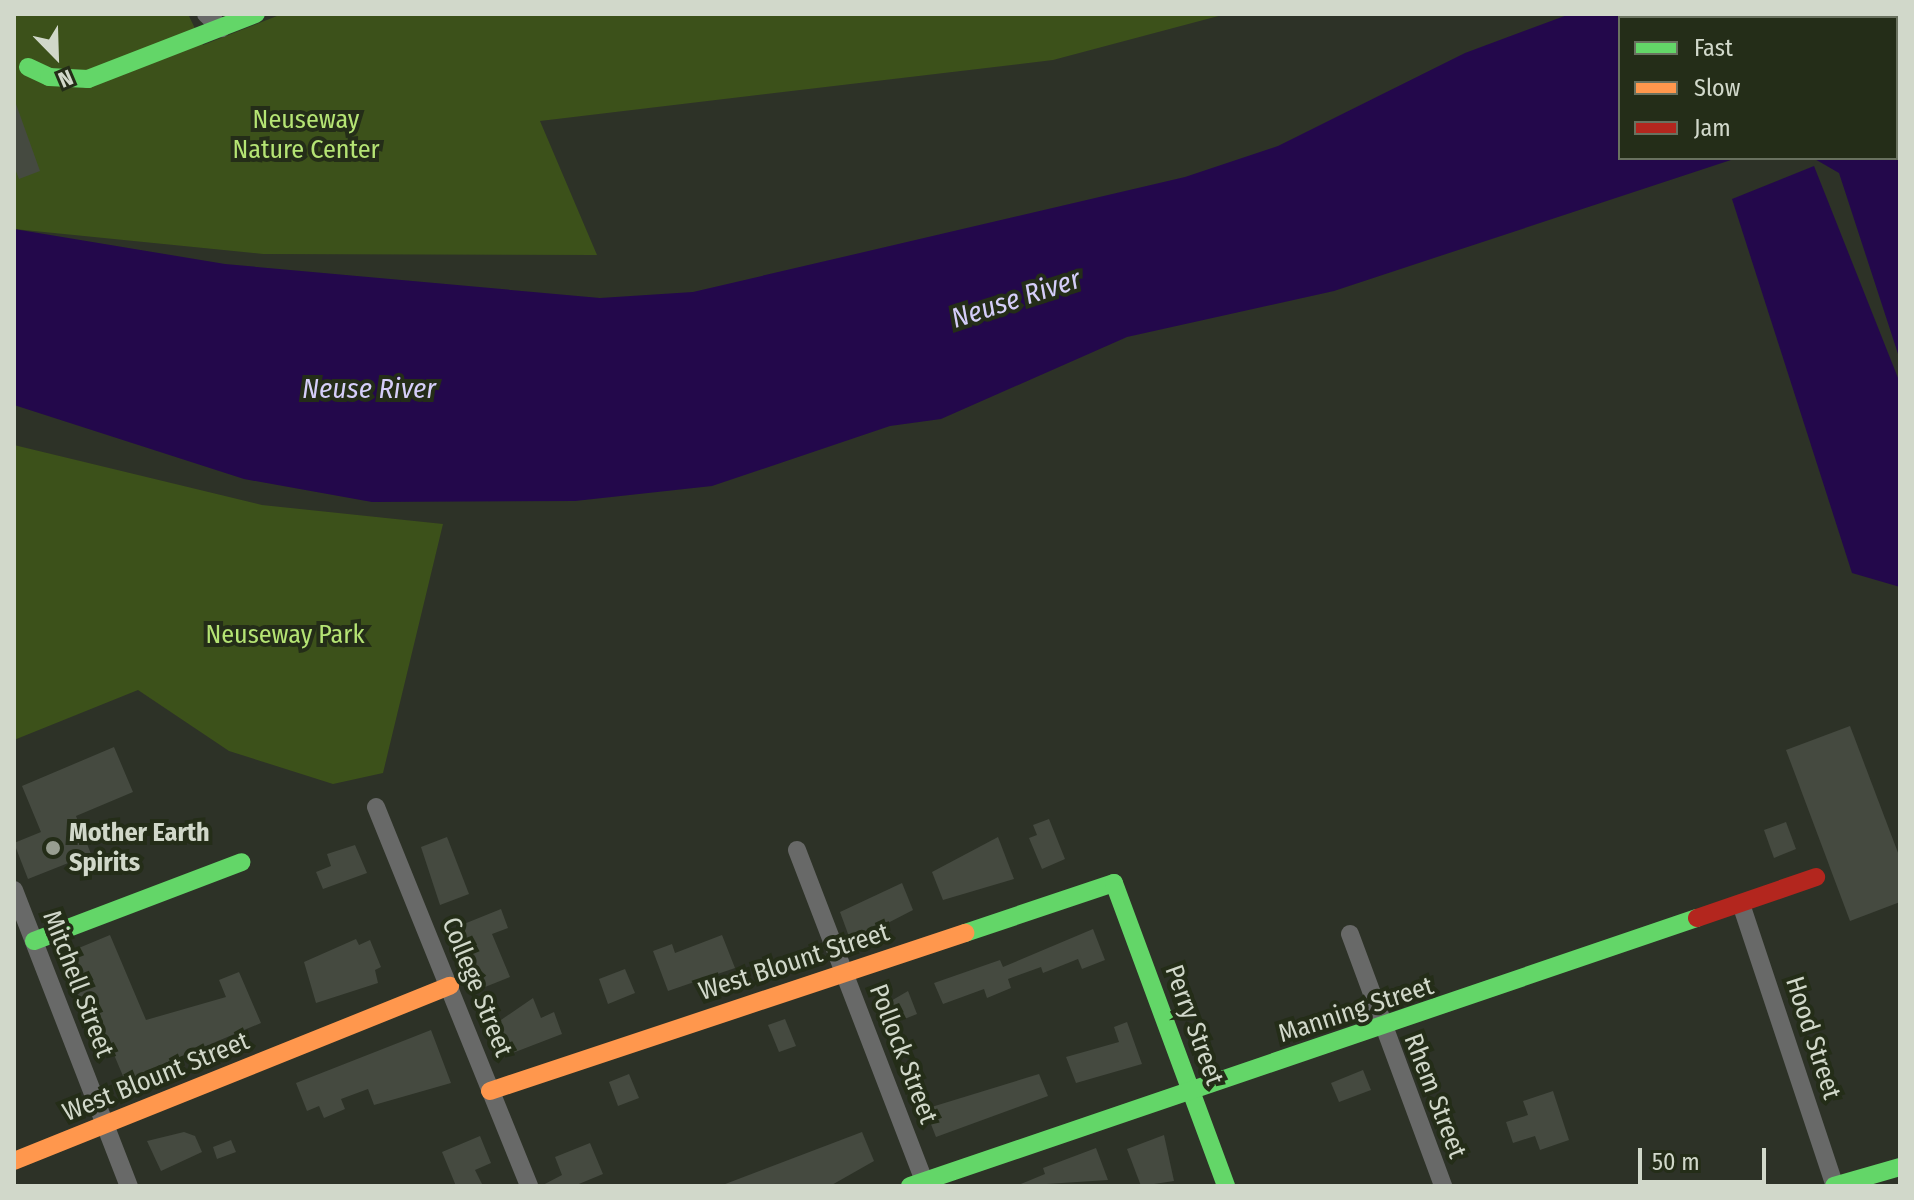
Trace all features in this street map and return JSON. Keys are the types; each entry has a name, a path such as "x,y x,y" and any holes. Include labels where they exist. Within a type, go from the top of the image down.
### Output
{"street":[{"path":"206,14 221,28"},
{"path":"28,67 49,77 88,79 256,14"},
{"name":"College Street","path":"376,807 529,1186"},
{"name":"Pollock Street","path":"797,850 920,1184"},
{"path":"34,941 242,862"},
{"name":"Manning Street","path":"920,1184 1742,907 1816,877"},
{"name":"West Blount Street","path":"490,1091 1114,883"},
{"name":"Perry Street","path":"1114,883 1226,1186"},
{"name":"Mitchell Street","path":"14,890 129,1186"},
{"name":"Hood Street","path":"1742,907 1834,1186"},
{"name":"Rhem Street","path":"1350,934 1382,1030 1443,1186"},
{"name":"West Blount Street","path":"14,1161 450,986"},
{"path":"1834,1186 1900,1167"}],"green space":[{"name":"Neuseway Nature Center","path":"14,14 188,14 203,45 282,14 1226,14 1053,60 540,121 597,255 263,254 14,229"},
{"name":"Neuseway Park","path":"14,445 262,505 443,524 383,773 333,784 229,751 138,690 14,740"}],"water":[{"name":"Neuse River","path":"1570,14 1900,14 1900,104 1898,107 1898,16 1618,16 1618,160 1731,160 1334,291 1127,337 941,419 890,426 712,486 575,501 372,502 244,479 14,405 14,229 225,264 600,298 693,292 1185,177 1278,146 1465,53"},
{"path":"1816,160 1898,160 1900,360 1839,173"},
{"path":"1814,166 1900,383 1900,587 1852,573 1732,199"}],"building":[{"path":"16,104 40,171 19,179 14,166"},
{"path":"1850,726 1900,858 1900,902 1850,921 1786,750"},
{"path":"114,747 133,792 76,816 91,854 28,879 14,843 41,832 22,786"},
{"path":"1049,819 1065,859 1042,869 1029,838 1037,835 1033,825"},
{"path":"1786,822 1796,849 1774,858 1764,830"},
{"path":"447,837 469,894 440,905 421,847"},
{"path":"998,837 1014,879 943,900 932,872"},
{"path":"355,845 367,873 323,889 316,872 331,866 327,854"},
{"path":"902,883 913,910 851,942 840,912"},
{"path":"501,909 508,928 492,934 510,977 480,989 454,928"},
{"path":"1093,929 1105,960 1082,969 1078,959 1043,973 1041,967 1008,979 1011,988 987,998 984,989 943,1004 934,983 1000,960 1003,967"},
{"path":"110,935 146,1020 226,997 219,980 239,972 261,1023 163,1064 167,1073 128,1088 107,1038 92,1044 57,957"},
{"path":"722,935 735,968 668,991 653,951 672,944 675,953"},
{"path":"356,939 359,945 370,940 381,967 375,970 378,983 316,1003 304,962"},
{"path":"625,969 635,993 608,1004 599,979"},
{"path":"908,991 917,1014 892,1024 884,1005"},
{"path":"533,998 541,1018 554,1012 562,1034 510,1054 498,1022"},
{"path":"785,1019 796,1046 779,1052 768,1025"},
{"path":"1127,1022 1142,1064 1076,1083 1066,1057 1119,1042 1114,1027"},
{"path":"431,1030 451,1083 374,1105 368,1089 341,1099 345,1109 324,1118 319,1106 307,1111 296,1083"},
{"path":"1363,1070 1371,1090 1339,1102 1331,1083"},
{"path":"629,1074 639,1098 618,1106 609,1082"},
{"path":"1039,1074 1048,1096 936,1137 925,1109"},
{"path":"1553,1091 1569,1140 1540,1150 1535,1136 1513,1143 1506,1122 1528,1115 1523,1101"},
{"path":"184,1132 195,1136 202,1152 161,1171 147,1141"},
{"path":"862,1132 874,1161 830,1186 720,1186"},
{"path":"1164,1135 1174,1181 1141,1186 1127,1149"},
{"path":"480,1136 491,1163 475,1170 483,1186 456,1186 442,1152"},
{"path":"231,1140 236,1152 217,1159 213,1147"},
{"path":"590,1143 603,1174 574,1186 541,1186 562,1175 555,1157"},
{"path":"1096,1148 1108,1180 1016,1186 1045,1174 1043,1168"}],"traffic: fast":[{"path":"28,67 49,77 88,79 256,14"},
{"path":"34,941 242,862"},
{"path":"965,933 1114,883 1226,1186"},
{"path":"910,1186 1697,918"},
{"path":"1834,1186 1900,1167"}],"traffic: slow":[{"path":"490,1091 965,933"},
{"path":"14,1161 450,986"}],"traffic: jam":[{"path":"1697,918 1816,877"}],"place":[{"name":"Mother Earth Spirits","path":"53,848"}]}
